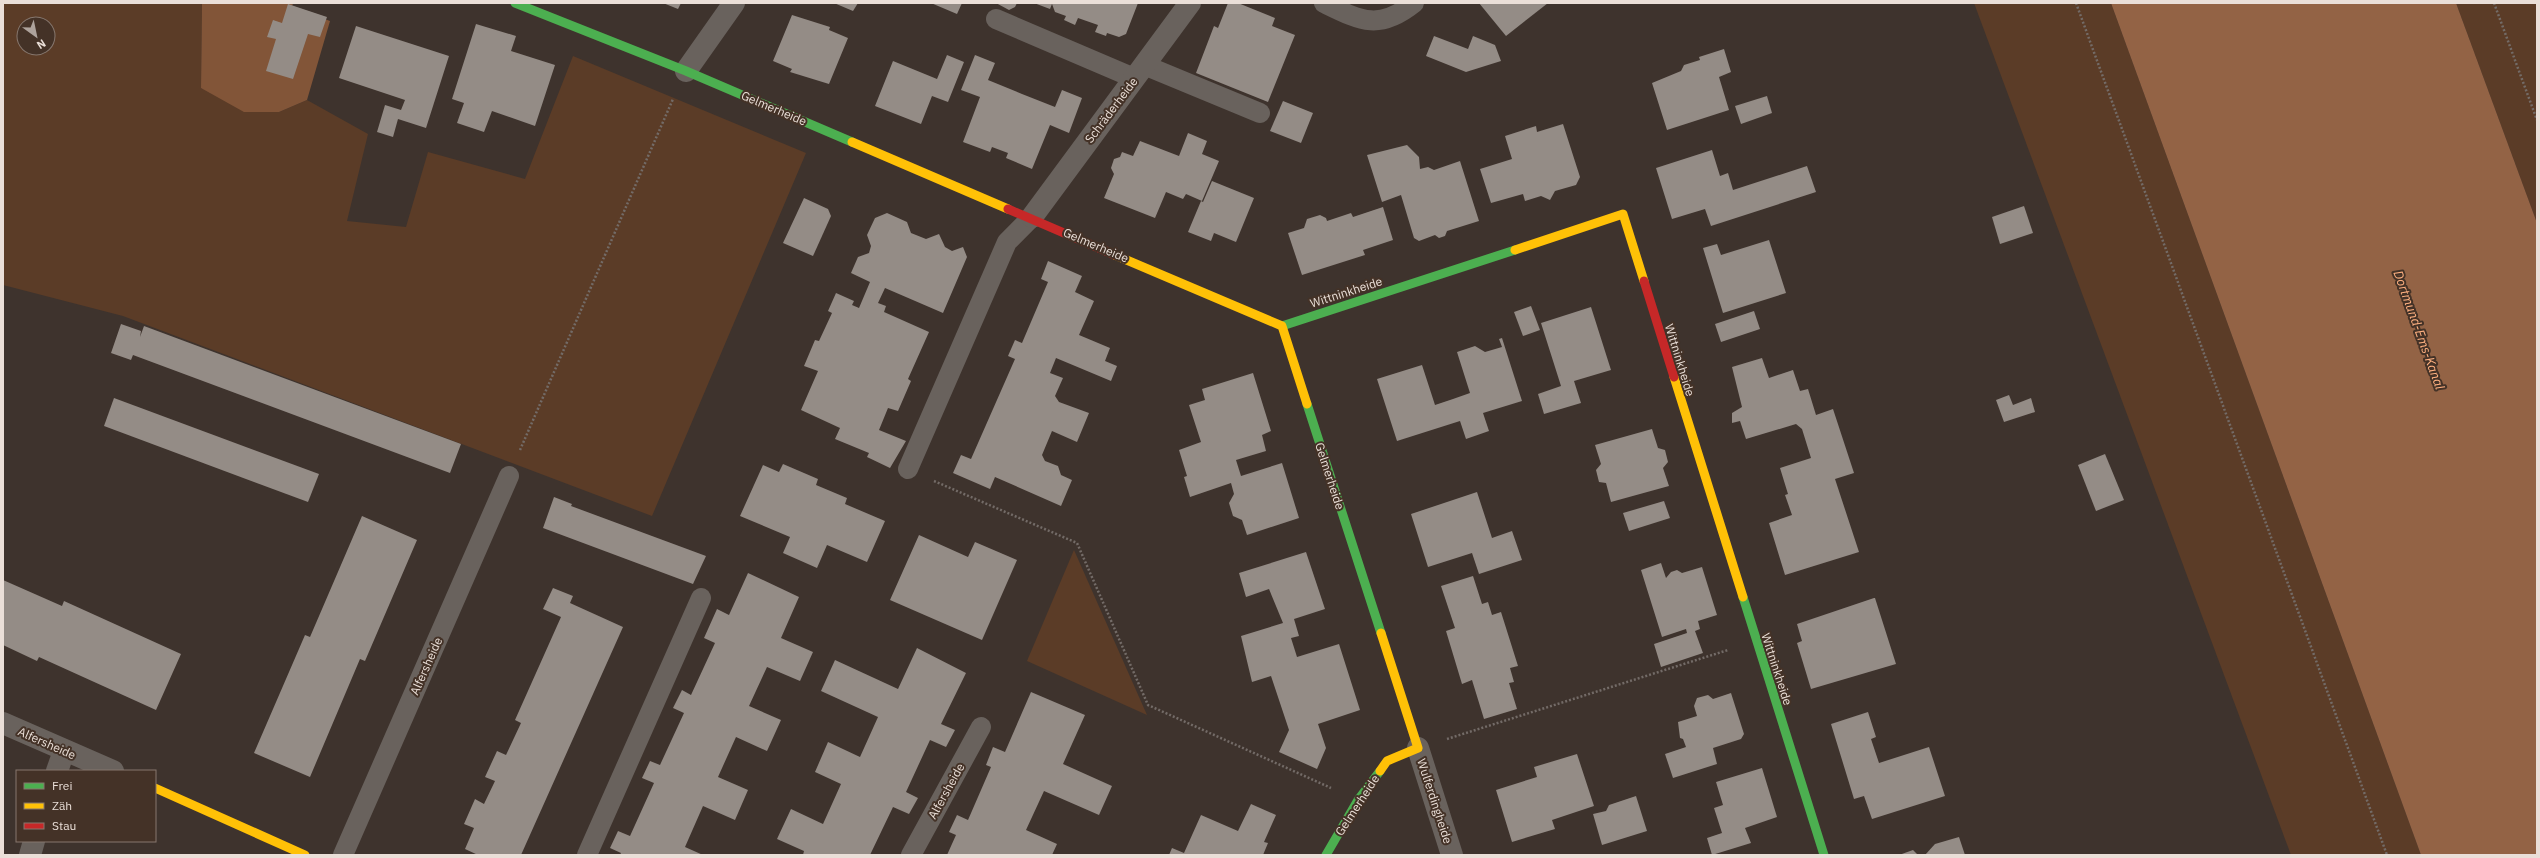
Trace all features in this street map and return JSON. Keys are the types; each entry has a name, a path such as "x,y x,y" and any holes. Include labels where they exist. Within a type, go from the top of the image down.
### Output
{"street":[{"name":"Gelmerheide","path":"515,3 686,71 1032,217 1282,326 1418,748 1387,761 1358,800 1326,855"},
{"path":"686,71 734,3"},
{"name":"Schräderheide","path":"1032,217 1190,3"},
{"name":"Wittninkheide","path":"1282,326 1623,214 1755,642 1824,855"},
{"name":"Alfersheide","path":"3,723 60,761 108,770"},
{"name":"Wulferdingheide","path":"1418,748 1452,855"},
{"path":"156,788 305,855"},
{"path":"30,855 34,842"}],"lane":[{"path":"1324,3 1358,20 1384,21 1404,11 1414,3"},
{"path":"996,19 1139,72 1260,113"},
{"path":"908,469 1007,242 1032,217"},
{"name":"Alfersheide","path":"343,855 509,476"},
{"path":"587,855 701,598"},
{"name":"Alfersheide","path":"911,855 981,727"}],"path":[{"path":"2076,3 2387,855"},
{"path":"2494,3 2537,120"},
{"path":"509,476 686,71"},
{"path":"908,469 1077,543 1148,705 1358,800"},
{"path":"1418,748 1755,642"}],"shaded area":[{"path":"3,3 202,3 201,88 279,112 307,100 368,134 347,221 406,227 428,152 525,179 573,56 806,153 652,516 123,316 3,285"},
{"path":"202,3 293,3 292,7 330,21 307,100 279,112 244,112 201,88"},
{"path":"1974,3 2111,3 2421,855 2291,855"},
{"path":"2456,3 2537,3 2537,223"},
{"path":"1074,550 1147,715 1027,661"}],"water":[{"name":"Dortmund-Ems-Kanal","path":"2111,3 2456,3 2537,223 2537,855 2421,855"}],"building":[{"path":"663,3 681,3 678,9"},
{"path":"834,3 858,3 853,11"},
{"path":"931,3 962,3 957,14"},
{"path":"996,3 1017,3 1015,7 1009,10"},
{"path":"1034,3 1138,3 1126,34 1119,37 1107,33 1106,36 1095,32 1098,25 1078,18 1075,25 1064,20 1066,16 1055,12 1052,4 1050,9"},
{"path":"1228,3 1238,3 1275,18 1272,26 1295,35 1268,102 1196,73 1214,26 1218,28"},
{"path":"1479,3 1548,3 1506,36"},
{"path":"288,4 327,17 320,37 308,34 293,79 266,71 276,39 267,37 273,20 282,23"},
{"path":"792,15 830,27 829,30 848,38 829,84 790,72 792,69 773,61"},
{"path":"476,24 516,36 511,51 555,65 535,126 492,111 484,132 457,123 464,103 452,99"},
{"path":"356,26 449,56 426,128 398,119 393,137 377,132 385,105 401,110 405,100 339,78"},
{"path":"1434,36 1468,49 1473,36 1495,45 1501,61 1466,72 1426,56"},
{"path":"1724,49 1731,72 1719,77 1729,110 1667,130 1652,83 1681,71 1684,65 1700,60 1699,57"},
{"path":"947,55 964,62 948,102 932,96 921,124 875,106 893,61 937,79"},
{"path":"975,55 995,63 988,80 1022,94 1055,107 1062,90 1082,98 1069,133 1050,125 1032,169 1006,158 1008,153 992,147 990,152 963,142 980,97 961,90"},
{"path":"1767,96 1772,113 1741,124 1735,106"},
{"path":"1283,101 1313,113 1301,143 1270,131"},
{"path":"1563,124 1580,177 1576,185 1555,191 1550,200 1541,196 1525,201 1523,194 1491,203 1480,169 1512,159 1505,136 1536,126 1537,132"},
{"path":"1188,133 1207,141 1202,154 1219,161 1202,201 1186,194 1183,199 1166,192 1155,218 1104,198 1114,174 1111,168 1114,159 1120,157 1122,152 1133,156 1140,141 1179,156"},
{"path":"1407,145 1419,157 1420,169 1428,167 1434,170 1460,161 1479,221 1447,231 1445,236 1439,238 1435,235 1419,241 1414,238 1401,195 1382,202 1367,155"},
{"path":"1712,150 1720,176 1728,173 1733,190 1807,166 1816,192 1711,226 1705,209 1672,219 1656,168"},
{"path":"1212,181 1254,198 1236,242 1214,233 1211,241 1188,232 1201,201 1203,202"},
{"path":"804,198 828,209 831,216 813,256 783,243"},
{"path":"2024,206 2033,233 2000,244 1992,217"},
{"path":"1383,207 1393,240 1363,250 1365,255 1302,275 1288,233 1304,228 1307,219 1320,215 1326,218 1327,221 1351,213 1353,217"},
{"path":"887,213 907,222 911,233 926,239 939,234 945,247 952,251 963,247 967,257 943,313 885,288 878,303 886,306 884,312 929,332 908,379 911,381 898,411 888,408 879,430 906,441 890,468 867,457 869,453 835,439 840,428 801,410 818,371 804,366 815,340 819,341 832,313 828,311 836,293 854,301 852,305 859,308 870,282 851,273 858,257 869,253 871,246 867,235 875,218"},
{"path":"1769,240 1786,293 1723,313 1703,248 1717,244 1721,255"},
{"path":"1048,261 1082,276 1075,292 1094,301 1079,335 1110,348 1105,361 1117,366 1111,381 1056,358 1050,373 1063,378 1055,396 1059,402 1089,413 1077,442 1052,431 1042,455 1045,461 1058,466 1061,475 1072,480 1061,506 995,477 990,489 953,473 961,455 971,459 1015,359 1008,356 1015,340 1022,343 1048,282 1041,279"},
{"path":"1531,306 1540,330 1523,336 1514,312"},
{"path":"1591,307 1611,370 1574,381 1581,403 1544,414 1538,394 1561,386 1541,323"},
{"path":"1754,311 1760,329 1721,342 1715,324"},
{"path":"121,324 141,331 140,337 144,326 461,444 450,473 133,355 131,360 111,353"},
{"path":"1502,338 1522,401 1483,413 1489,431 1466,439 1460,421 1397,441 1377,379 1422,365 1435,405 1470,393 1457,352 1475,346 1485,352 1502,347 1499,339"},
{"path":"1762,358 1769,378 1793,370 1800,391 1808,389 1816,415 1833,409 1854,473 1835,479 1859,552 1785,575 1769,523 1792,515 1785,495 1788,494 1780,468 1811,458 1802,429 1796,424 1746,439 1740,421 1732,423 1732,413 1742,407 1732,367"},
{"path":"1253,373 1271,431 1262,435 1266,451 1236,460 1241,476 1282,463 1299,518 1247,535 1242,520 1233,516 1229,503 1234,494 1231,483 1190,497 1184,477 1187,476 1179,450 1201,442 1189,405 1205,400 1202,389"},
{"path":"2009,395 2013,405 2031,398 2035,412 2004,422 1996,400"},
{"path":"114,398 319,474 308,502 104,426"},
{"path":"1652,429 1658,448 1665,450 1668,462 1663,468 1669,486 1611,502 1606,483 1599,482 1596,470 1601,464 1595,445"},
{"path":"2105,454 2124,500 2096,511 2078,465"},
{"path":"783,464 818,479 816,485 847,498 845,504 885,521 867,562 827,545 817,568 783,553 790,537 740,516 763,465 779,472"},
{"path":"1477,492 1492,538 1512,531 1522,560 1479,574 1472,553 1428,567 1411,514"},
{"path":"554,497 572,504 571,506 706,556 693,584 543,528"},
{"path":"1664,501 1670,518 1629,531 1623,513"},
{"path":"362,516 417,540 365,661 360,659 310,777 254,753 305,635 310,637"},
{"path":"919,535 968,557 975,542 1017,560 982,640 890,600"},
{"path":"1306,552 1325,609 1294,619 1299,636 1291,638 1297,657 1339,644 1360,710 1318,724 1326,748 1317,769 1279,752 1289,730 1271,676 1252,682 1241,636 1283,623 1269,589 1246,597 1239,573"},
{"path":"1661,563 1666,578 1671,572 1677,570 1682,573 1702,567 1717,615 1698,621 1700,629 1695,631 1703,653 1661,667 1654,644 1687,633 1686,629 1662,637 1641,570"},
{"path":"748,573 799,597 781,638 813,652 800,681 767,667 749,706 781,720 767,751 736,737 718,777 748,790 735,820 703,806 685,847 703,855 620,855 621,853 610,848 618,831 630,836 654,783 642,778 650,761 660,765 684,713 673,708 682,690 691,695 715,643 704,638 717,609 729,615"},
{"path":"1473,576 1482,604 1488,602 1492,615 1501,612 1518,666 1510,668 1514,682 1509,683 1517,709 1484,719 1472,680 1462,684 1446,631 1455,628 1441,586"},
{"path":"3,580 62,606 64,601 181,654 156,710 39,657 37,661 3,645"},
{"path":"553,588 573,596 570,603 623,627 521,855 478,855 465,849 474,828 464,824 475,799 484,804 495,781 485,777 497,751 506,755 521,723 515,720 561,617 543,609"},
{"path":"1874,598 1896,664 1811,689 1797,643 1802,641 1797,624"},
{"path":"917,648 966,673 941,724 955,730 946,747 930,740 906,792 918,798 909,814 893,807 870,855 803,855 804,851 777,839 791,809 823,824 841,784 815,772 828,742 860,757 878,717 821,691 835,660 898,689"},
{"path":"1031,692 1085,715 1063,764 1112,786 1099,815 1044,791 1026,830 1057,844 1052,855 947,855 956,835 949,832 957,815 968,820 991,767 986,765 993,747 1005,752"},
{"path":"1731,693 1744,734 1741,739 1713,748 1717,764 1673,778 1665,754 1686,747 1683,739 1680,738 1678,722 1697,716 1694,706 1697,698 1708,695 1713,699"},
{"path":"1868,712 1876,737 1871,739 1879,763 1929,747 1945,796 1872,819 1864,796 1854,799 1831,724"},
{"path":"1577,754 1594,806 1552,820 1555,829 1512,842 1496,790 1537,777 1534,767"},
{"path":"1762,768 1777,817 1745,828 1751,843 1712,855 1707,838 1722,833 1714,808 1723,805 1716,782"},
{"path":"1636,796 1647,831 1602,845 1593,814 1606,811 1609,805"},
{"path":"1251,804 1276,815 1264,842 1268,843 1263,855 1169,855 1172,848 1184,853 1201,815 1238,831"},
{"path":"1959,837 1965,855 1925,855 1935,844"},
{"path":"1913,850 1918,855 1899,855"}],"traffic: fast":[{"path":"515,3 686,71 852,142"},
{"path":"1282,326 1515,250"},
{"path":"1307,404 1381,633"},
{"path":"1743,597 1824,855"},
{"path":"1326,855 1358,800 1380,771"}],"traffic: slow":[{"path":"852,142 1008,209"},
{"path":"1515,250 1623,214 1644,281"},
{"path":"1115,255 1282,326 1307,404"},
{"path":"1674,377 1743,597"},
{"path":"1380,771 1387,761 1418,748 1381,633"},
{"path":"156,788 305,855"}],"traffic: jam":[{"path":"1008,209 1115,255"},
{"path":"1644,281 1674,377"}]}
